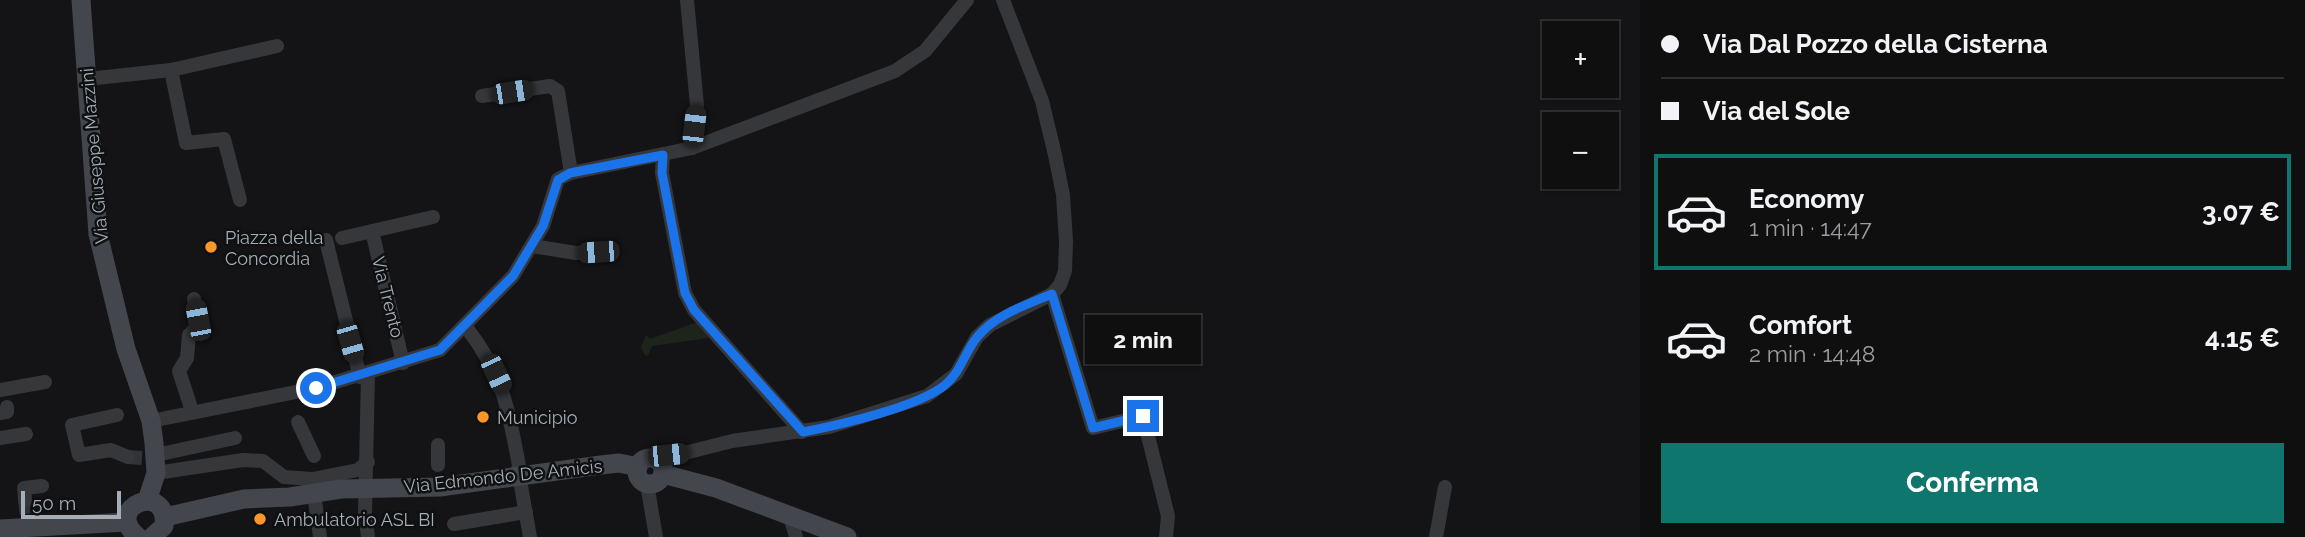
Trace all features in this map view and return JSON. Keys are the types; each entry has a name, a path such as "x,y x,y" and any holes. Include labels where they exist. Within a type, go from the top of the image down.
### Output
{"street":[{"name":"Via Giuseppe Mazzini","path":"81,0 98,234 126,349 151,421 148,460"},
{"path":"687,0 697,105 692,148"},
{"path":"151,421 364,376 440,350 466,327 513,276 543,226 558,180 570,173 692,148 895,71 925,51 967,0"},
{"path":"656,537 651,471 732,441 829,427 927,396 956,374 977,337 990,324 1052,294 1060,285 1065,271 1066,251 1063,195 1055,155 1042,101 1003,0"},
{"path":"87,79 171,70 277,46"},
{"path":"171,70 186,143 224,139 240,200"},
{"path":"482,96 550,86 558,91 570,173"},
{"path":"663,155 662,173 690,301 702,319 803,432"},
{"name":"Via Trento","path":"364,376 334,239 433,217"},
{"name":"Via Trento","path":"372,231 403,363"},
{"path":"532,246 576,253 598,252"},
{"path":"1052,294 1093,428 1143,416 1168,516 1166,537"},
{"path":"192,411 178,371 187,358 189,335 196,328 194,299"},
{"path":"466,327 486,353 504,391 530,537"},
{"path":"364,376 368,537"},
{"path":"5,400 45,383"},
{"path":"117,415 72,425 79,455 111,450 148,460 263,461 284,477 358,470 368,462"},
{"path":"299,422 314,474 320,537"},
{"path":"0,438 26,435"},
{"path":"148,460 235,438"},
{"path":"438,445 440,477"},
{"path":"147,500 148,460"},
{"name":"Via Edmondo De Amicis","path":"165,517 230,501 273,498 314,474 367,488 440,477 520,474 601,465 651,471 716,488 847,537"},
{"path":"25,500 24,488 42,486"},
{"path":"1436,537 1445,487"},
{"path":"0,529 28,522 131,532 129,511 136,503 147,500 159,505 165,517 164,527 152,537"},
{"path":"454,524 526,512"},
{"path":"790,516 796,537"}],"shaded area":[{"path":"697,322 709,338 652,346 648,356 645,355 641,347 646,335 650,339"}],"tunnel":[{"path":"128,457 143,458"},
{"path":"25,500 27,517"}],"place":[{"name":"Piazza della Concordia","path":"211,247"},
{"name":"Municipio","path":"483,417"},
{"name":"Ambulatorio ASL BI","path":"260,519"}],"route":[{"path":"316,388 440,350 466,327 513,276 543,226 558,180 570,173 663,155 662,173 685,293 694,310 803,432 829,427 927,396 956,374 977,337 990,324 1005,314 1052,294 1093,428 1143,416"}]}
